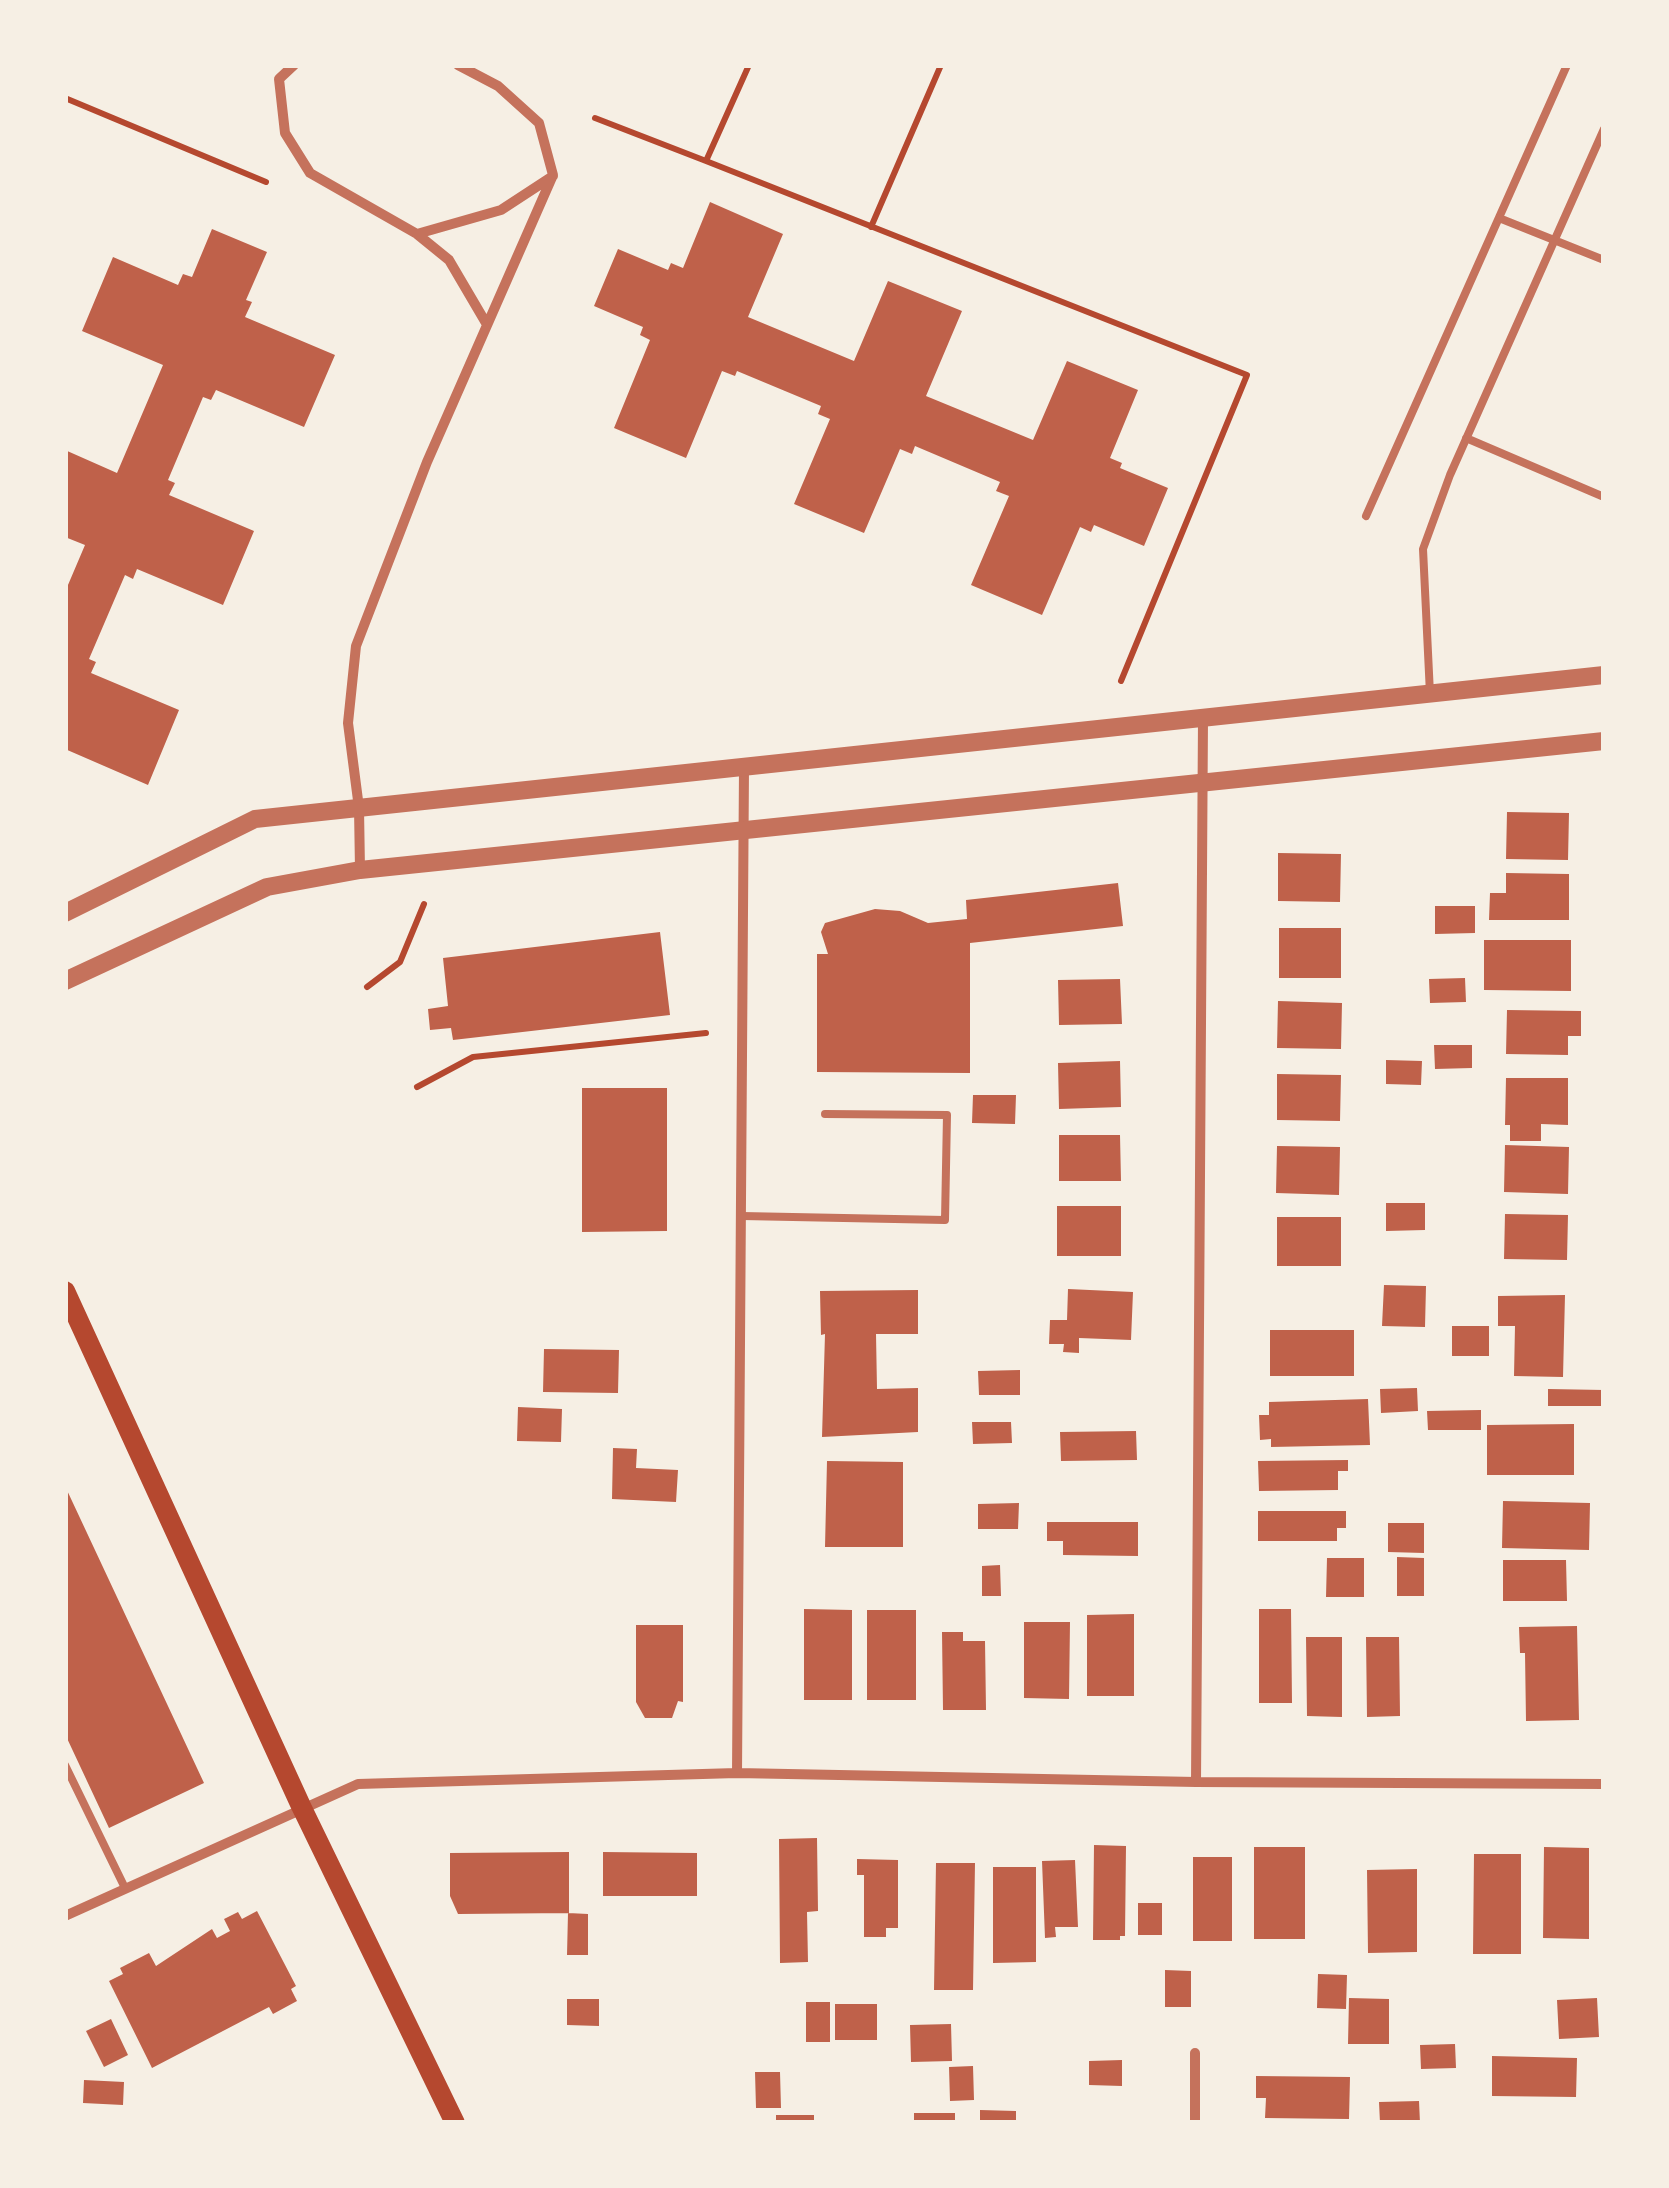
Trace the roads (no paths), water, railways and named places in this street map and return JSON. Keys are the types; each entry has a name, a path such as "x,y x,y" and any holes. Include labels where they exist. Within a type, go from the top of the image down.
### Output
{"main road":[{"path":"65,1290 302,1806 455,2123"}],"street":[{"path":"294,65 279,79 284,132 310,174 416,234 450,260 486,323"},
{"path":"360,870 359,808 348,722 356,646 486,323 554,176 539,123 498,86 458,65"},
{"path":"416,234 500,210 554,176"},
{"path":"65,913 255,819 1604,675"},
{"path":"1196,1782 1203,718"},
{"path":"65,982 267,887 360,870 1604,742"},
{"path":"737,1772 744,768"},
{"path":"65,1916 358,1784 737,1772 1196,1782 1604,1784"},
{"path":"1195,2053 1196,2123"}],"lane":[{"path":"1366,516 1567,65"},
{"path":"1430,694 1424,550 1466,438 1604,129"},
{"path":"1499,218 1604,260"},
{"path":"1466,438 1604,498"},
{"path":"742,1216 945,1220 947,1115 825,1114"},
{"path":"65,1765 125,1888"}]}
